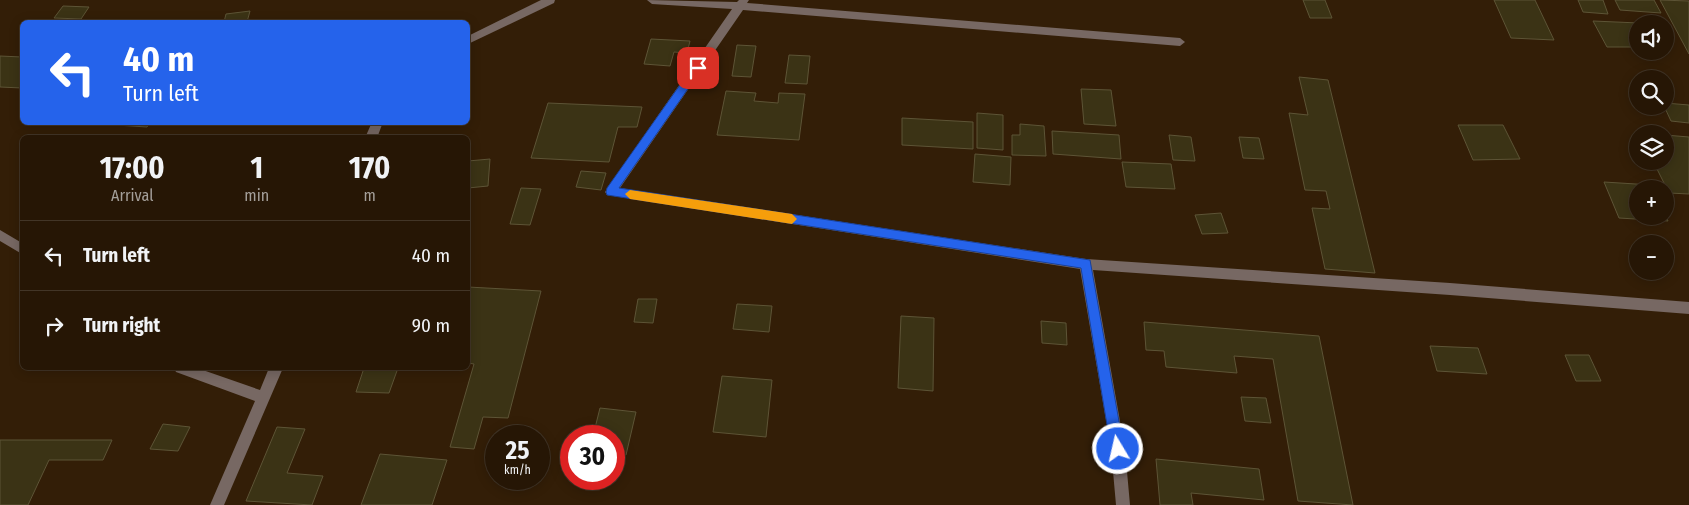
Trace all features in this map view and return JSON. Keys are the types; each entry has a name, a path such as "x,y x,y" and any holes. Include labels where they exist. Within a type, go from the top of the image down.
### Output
{"street":[{"path":"470,39 550,0"},
{"path":"652,0 742,3 1180,42"},
{"path":"742,3 611,192 1086,264 1450,289 1689,308"},
{"path":"0,235 20,248"},
{"path":"1086,264 1118,449 1123,505"},
{"path":"186,370 263,398"},
{"path":"217,505 275,370"}],"building":[{"path":"1303,0 1325,0 1332,18 1310,18"},
{"path":"1494,0 1535,0 1554,40 1511,38"},
{"path":"1578,0 1603,0 1608,14 1583,12"},
{"path":"1615,0 1654,0 1661,13 1620,10"},
{"path":"1660,0 1689,1 1689,54 1674,26 1674,15 1668,15"},
{"path":"63,6 89,7 81,19 54,18"},
{"path":"250,11 248,20 224,20 226,14"},
{"path":"1593,21 1629,23 1629,47 1607,47"},
{"path":"651,39 690,41 687,53 674,52 670,66 644,64"},
{"path":"737,45 756,46 751,77 732,76"},
{"path":"789,55 810,56 807,84 785,83"},
{"path":"0,56 20,57 20,88 0,87"},
{"path":"1299,77 1328,80 1375,273 1325,269 1312,208 1330,209 1326,191 1305,190 1289,113 1308,115"},
{"path":"1081,89 1111,90 1116,126 1084,124"},
{"path":"726,91 756,93 754,101 778,103 779,93 805,94 799,140 717,135"},
{"path":"548,103 642,107 637,127 618,127 609,162 531,158"},
{"path":"1674,104 1689,105 1689,123 1671,121 1668,115 1674,115"},
{"path":"977,113 1003,115 1003,150 977,148"},
{"path":"902,118 973,122 973,149 902,145"},
{"path":"1020,124 1044,126 1046,156 1012,155 1012,135 1020,135"},
{"path":"116,125 148,125 147,127"},
{"path":"1458,125 1503,125 1520,159 1473,160"},
{"path":"1052,131 1119,135 1121,159 1053,154"},
{"path":"1169,135 1191,137 1195,161 1173,160"},
{"path":"1674,136 1689,137 1689,194 1674,193 1674,180 1662,180 1658,170 1674,170"},
{"path":"1239,137 1259,138 1264,159 1243,158"},
{"path":"975,154 1011,157 1010,185 973,182"},
{"path":"490,159 488,186 470,188 470,161"},
{"path":"1122,162 1171,164 1175,189 1126,187"},
{"path":"581,171 606,173 601,190 576,187"},
{"path":"1604,182 1629,184 1629,219 1619,218"},
{"path":"521,188 541,189 530,225 510,224"},
{"path":"1221,213 1228,233 1202,234 1195,215"},
{"path":"470,287 541,291 508,418 483,417 474,449 450,447 474,364 470,363"},
{"path":"638,299 657,299 653,323 634,322"},
{"path":"737,304 772,306 769,332 733,329"},
{"path":"901,316 934,318 933,391 898,388"},
{"path":"1041,321 1066,323 1067,345 1042,343"},
{"path":"1144,322 1319,336 1353,505 1298,501 1273,359 1234,356 1237,373 1166,367 1164,351 1146,350"},
{"path":"1430,346 1478,348 1487,374 1437,371"},
{"path":"1565,355 1589,355 1601,381 1576,381"},
{"path":"363,370 397,370 389,393 356,392"},
{"path":"722,376 772,380 766,437 713,432"},
{"path":"1241,397 1266,398 1271,423 1245,421"},
{"path":"600,408 636,412 626,455 625,425 596,425"},
{"path":"163,424 190,427 178,451 150,449"},
{"path":"277,427 305,429 287,473 323,476 312,505 246,501"},
{"path":"0,440 112,440 103,460 49,460 28,505 0,505"},
{"path":"380,454 447,460 432,505 361,505"},
{"path":"1156,459 1259,469 1264,500 1191,493 1193,505 1160,505"}],"slow traffic":[{"path":"630,194 792,219"}],"route":[{"path":"698,68 611,192 1086,264 1104,359 1118,449"}]}
